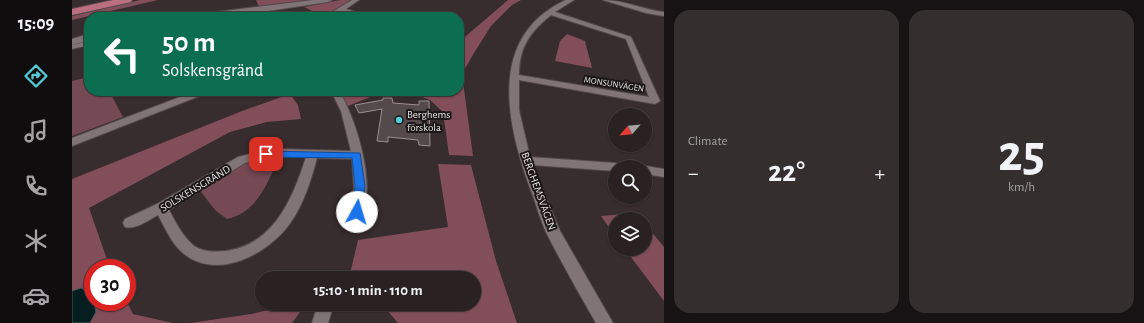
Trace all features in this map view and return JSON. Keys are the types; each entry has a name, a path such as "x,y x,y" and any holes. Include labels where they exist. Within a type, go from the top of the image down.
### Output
{"highway":[{"path":"72,8 110,0"},
{"path":"72,12 127,0"}],"street":[{"path":"236,12 328,0"},
{"path":"336,12 356,0"},
{"name":"BERGHEMSVÄGEN","path":"571,0 549,12 532,27 521,45 515,64 514,110 526,161 554,234 605,323"},
{"path":"606,0 648,12 664,14"},
{"path":"341,9 350,12"},
{"name":"MONSUNVÄGEN","path":"515,78 655,101 629,38 549,12"},
{"path":"72,42 84,39"},
{"path":"72,47 84,44"},
{"path":"72,142 191,96"},
{"path":"338,96 344,105 356,155 360,186 357,212"},
{"name":"SOLSKENSGRÄND","path":"130,223 161,208 242,160 266,154 356,155"},
{"path":"161,208 187,248 208,259 226,258 246,253 264,242 283,225 301,194 314,154"},
{"path":"526,161 608,167"},
{"path":"652,171 664,172"},
{"path":"320,323 324,311"}],"shaded area":[{"path":"140,0 158,0 106,12 89,12"},
{"path":"256,0 312,0 259,7"},
{"path":"340,0 356,0 334,12 314,12 304,7"},
{"path":"508,0 521,0 512,5 491,26 464,70 464,38"},
{"path":"84,13 84,17 72,20 72,16"},
{"path":"567,34 585,41 592,68 555,61 560,41"},
{"path":"84,78 84,96 112,96 123,117 72,136 72,81"},
{"path":"464,89 473,156 449,155 443,112 430,100 420,96 464,96"},
{"path":"284,96 291,96 298,105 301,119 267,122 230,132 89,208 107,259 84,259 84,311 132,311 133,314 173,323 72,323 72,179 242,111"},
{"path":"342,96 373,96 348,106"},
{"path":"281,153 262,193 247,210 238,215 227,219 216,211 197,187 242,160"},
{"path":"438,164 471,165 496,261 517,323 398,323 388,311 481,311 481,271 351,271 358,240 448,227"},
{"path":"608,215 608,226 601,216"},
{"path":"652,232 664,247 664,301 630,256 652,256"},
{"path":"265,311 301,311 292,323 190,323"}],"water":[{"path":"81,288 84,290 84,311 96,312 90,323 72,323 72,291"}],"building":[{"name":"Berghems förskola","path":"383,98 392,98 393,103 419,105 419,101 429,101 430,146 419,145 418,140 388,137 388,142 377,141 382,109 359,113 355,105 383,100"}],"place":[{"name":"Berghems förskola","path":"399,120"}],"route":[{"path":"266,154 295,153 356,155 360,186 357,212"}]}
